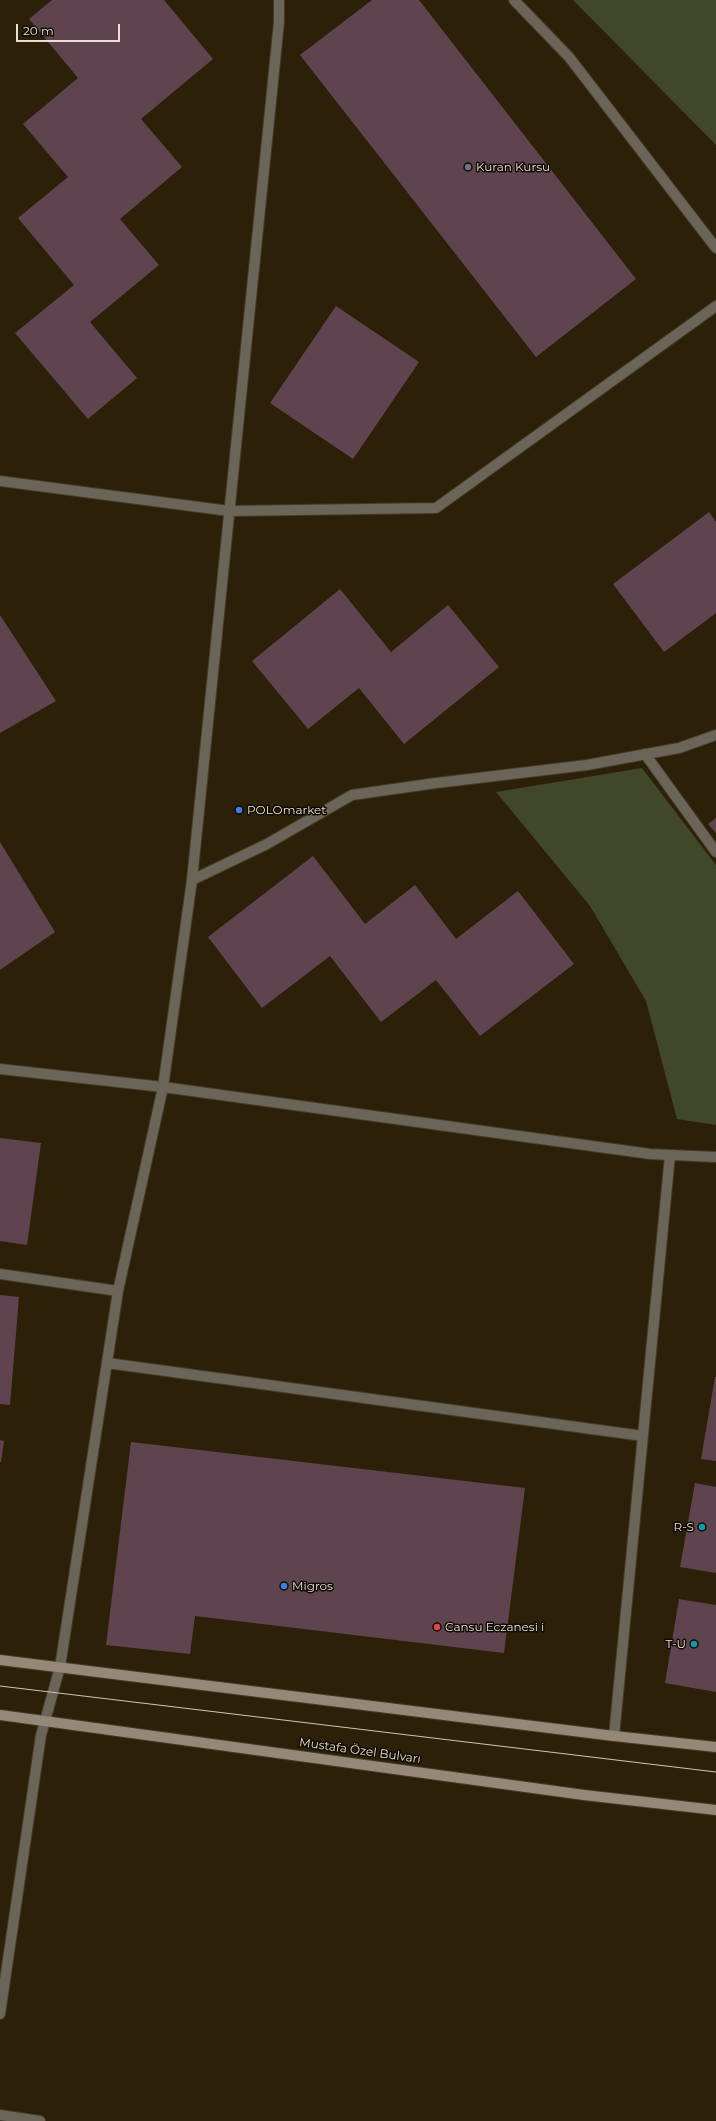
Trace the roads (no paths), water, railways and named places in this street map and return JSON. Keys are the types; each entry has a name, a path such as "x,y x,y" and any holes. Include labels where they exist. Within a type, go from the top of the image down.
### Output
{"main road":[{"path":"0,1660 716,1748"},
{"name":"Mustafa Özel Bulvarı","path":"0,1715 584,1795 716,1810"}],"street":[{"path":"0,2014 40,1743 60,1667 118,1291 164,1087 192,880 279,22 279,0"},
{"path":"514,0 569,56 716,248"},
{"path":"0,481 229,511 436,508 716,306"},
{"path":"192,880 267,844 352,795 436,783 587,765 679,748 716,735"},
{"path":"645,754 716,852"},
{"path":"0,1069 164,1087 650,1154 716,1157"},
{"path":"614,1736 670,1155"},
{"path":"0,1274 118,1291"},
{"path":"107,1363 643,1436"},
{"path":"0,2115 40,2121"}],"tram line":[{"path":"0,1686 716,1772"}],"place":[{"name":"Kuran Kursu","path":"468,167"},
{"name":"POLOmarket","path":"239,810"},
{"name":"R-S","path":"702,1527"},
{"name":"Migros","path":"284,1586"},
{"name":"Cansu Eczanesi i","path":"437,1627"},
{"name":"T-U","path":"694,1644"}]}
